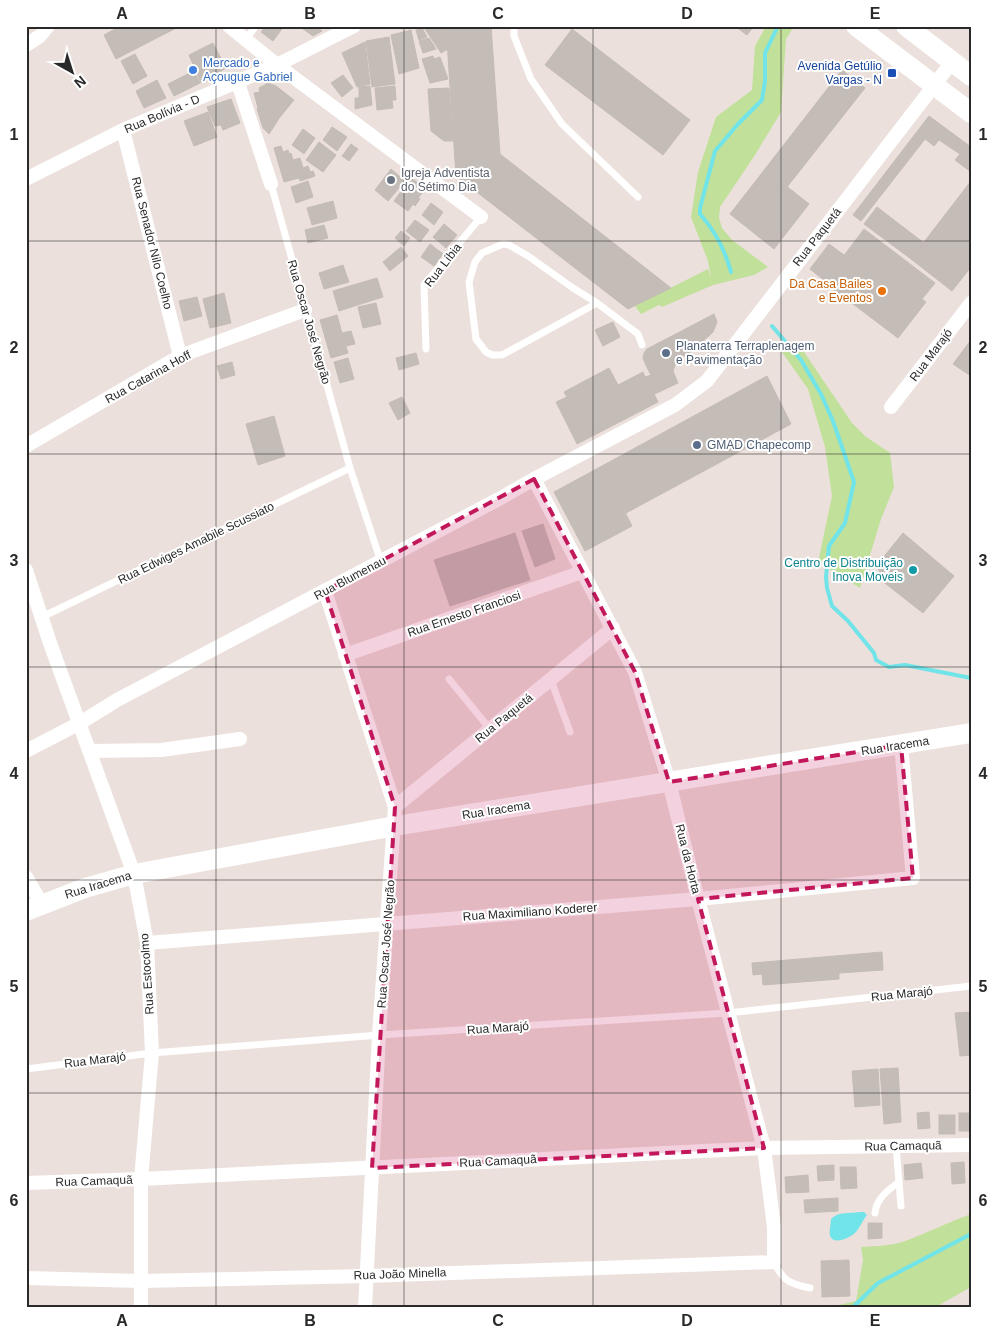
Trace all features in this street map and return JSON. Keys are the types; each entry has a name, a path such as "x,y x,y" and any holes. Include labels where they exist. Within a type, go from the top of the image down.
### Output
{"street":[{"path":"26,45 40,36 48,26"},
{"path":"229,26 277,65 481,217"},
{"name":"Rua Bolívia - D","path":"26,180 123,130 238,83 354,26"},
{"path":"856,26 971,114"},
{"path":"906,26 971,76"},
{"name":"Rua Paquetá","path":"675,405 707,381 724,362 774,293 952,62"},
{"name":"Rua Oscar José Negrão","path":"238,83 271,184"},
{"name":"Rua Senador Nilo Coelho","path":"123,130 180,356"},
{"name":"Rua Marajó","path":"891,407 971,303"},
{"name":"Rua Catarina Hoff","path":"26,446 180,356 305,310"},
{"name":"Rua Blumenau","path":"26,751 80,723 117,700 675,405"},
{"name":"Rua da Horta","path":"534,479 635,672 669,782 764,1148 774,1227 774,1262"},
{"name":"Rua Estocolmo","path":"26,570 134,874 147,943 152,1053 141,1179 141,1308"},
{"name":"Rua Ernesto Franciosi","path":"345,656 582,572"},
{"name":"Rua Oscar José Negrão","path":"324,592 395,816 380,1035 365,1308"},
{"name":"Rua Paquetá","path":"395,816 490,729 613,628"},
{"name":"Rua Iracema","path":"34,907 85,888 134,874 395,816 669,782 901,746 971,733"},
{"path":"90,751 161,750 240,739"},
{"name":"Rua Maximiliano Koderer","path":"147,943 698,899 913,878 901,746"},
{"path":"26,877 34,907"},
{"name":"Rua Camaquã","path":"26,1183 764,1148 971,1145"},
{"name":"Rua João Minella","path":"26,1278 141,1280 367,1276 774,1262"}],"lane":[{"path":"246,39 256,26"},
{"path":"514,26 514,36 531,78 562,124 638,198"},
{"name":"Rua Oscar José Negrão","path":"271,184 350,468 380,562"},
{"name":"Rua Líbia","path":"426,349 424,285 481,217"},
{"path":"596,302 502,355 492,355 486,352 476,339 469,282 475,262 482,254 503,244 510,245 596,302 638,334 642,345"},
{"name":"Rua Edwiges Amabile Scussiato","path":"42,618 350,468"},
{"path":"449,679 490,729"},
{"path":"551,680 570,732"},
{"name":"Rua Marajó","path":"26,1069 152,1053 380,1035 728,1013 971,986"},
{"path":"896,1146 901,1206"},
{"path":"875,1214 876,1207 882,1198 899,1182"},
{"path":"774,1262 780,1275 784,1278 793,1284 810,1288"}],"path":[{"path":"967,1308 971,1306"}],"highlighted area":[{"path":"534,479 635,672 669,782 901,745 913,878 698,899 764,1148 372,1168 395,807 325,591"}],"green space":[{"path":"766,26 794,26 786,39 781,112 720,207 719,218 722,228 732,240 768,267 754,275 713,285 662,307 659,305 641,314 635,306 708,269 711,278 708,261 691,217 698,172 716,117 752,90 755,46"},
{"path":"775,342 798,343 852,423 865,436 890,453 894,487 881,519 860,588 823,565 819,558 832,496 825,447 808,389"},
{"path":"971,1214 971,1287 934,1308 810,1308 816,1305 839,1305 856,1301 863,1260 861,1247 902,1242"}],"water":[{"path":"864,1212 867,1215 855,1233 842,1240 832,1239 830,1236 831,1219 834,1216"}],"building":[{"path":"121,26 180,26 116,59 104,35"},
{"path":"266,26 284,26 273,41 261,32"},
{"path":"299,26 316,26 322,31 313,36"},
{"path":"423,26 446,26 448,49 441,53"},
{"path":"446,26 491,26 500,154 671,288 628,309 456,176"},
{"path":"735,26 754,26 747,35"},
{"path":"422,28 427,37 419,40 416,30"},
{"path":"572,29 690,120 663,155 545,65"},
{"path":"411,30 419,68 399,74 391,35"},
{"path":"389,37 395,84 372,87 366,41"},
{"path":"429,38 436,49 423,53 419,41"},
{"path":"365,42 370,84 357,87 342,53"},
{"path":"213,43 226,68 201,83 189,55"},
{"path":"135,54 147,76 133,84 121,61"},
{"path":"433,56 434,59 440,57 448,79 430,83 422,59"},
{"path":"842,70 865,88 787,187 765,169"},
{"path":"194,71 200,83 174,96 168,84"},
{"path":"343,75 353,88 342,97 331,83"},
{"path":"157,80 166,98 144,108 136,91"},
{"path":"268,83 276,86 294,100 280,117 262,102 259,88"},
{"path":"370,86 372,105 355,109 355,98 359,98 359,87"},
{"path":"395,86 396,100 392,100 393,108 377,110 375,88"},
{"path":"449,88 453,141 444,141 431,131 428,89"},
{"path":"260,92 262,102 280,117 269,134 263,128 257,109 254,93"},
{"path":"231,99 240,123 223,130 221,125 215,126 207,107"},
{"path":"208,112 217,137 194,146 184,121"},
{"path":"929,116 971,147 971,172 955,160 960,154 939,140 934,146 925,139 861,221 853,215"},
{"path":"332,127 347,137 337,151 323,140"},
{"path":"303,129 315,138 304,154 292,145"},
{"path":"319,142 336,155 323,172 306,160"},
{"path":"351,144 358,149 349,161 342,156"},
{"path":"281,146 283,152 288,150 289,154 291,153 293,160 300,158 303,168 308,166 310,172 313,171 315,176 300,181 299,178 284,182 274,148"},
{"path":"391,169 405,181 388,201 375,190"},
{"path":"765,169 809,204 774,249 730,214"},
{"path":"411,178 424,187 421,190 423,192 418,198 420,199 408,211 394,201"},
{"path":"308,181 313,197 296,203 291,187"},
{"path":"971,181 971,267 952,291 911,259"},
{"path":"333,201 337,218 312,225 307,208"},
{"path":"431,203 443,212 434,225 422,215"},
{"path":"877,207 924,243 911,259 864,224"},
{"path":"415,220 429,230 420,242 406,231"},
{"path":"444,224 457,235 446,248 433,237"},
{"path":"324,225 328,238 308,243 305,230"},
{"name":"Da Casa Bailes e Eventos","path":"864,229 935,283 922,299 926,302 898,338 824,282"},
{"path":"401,231 410,238 404,246 395,238"},
{"path":"430,244 443,254 434,266 421,257"},
{"path":"829,244 844,255 825,281 810,269"},
{"path":"401,247 408,256 390,271 383,262"},
{"path":"343,265 349,282 324,289 319,273"},
{"path":"377,278 383,297 339,311 333,291"},
{"path":"224,293 231,323 210,328 203,299"},
{"path":"197,297 202,316 184,321 179,301"},
{"path":"376,303 381,324 363,328 358,307"},
{"name":"Planaterra Terraplenagem e Pavimentação","path":"714,314 717,322 713,332 700,344 701,346 677,360 673,371 678,383 659,392 643,358 644,353 647,349"},
{"path":"337,315 342,333 351,331 355,344 346,346 348,353 331,358 320,320"},
{"path":"613,322 620,337 603,346 595,330"},
{"path":"971,340 971,376 953,364"},
{"path":"416,353 419,364 399,370 396,358"},
{"path":"348,358 354,379 340,383 334,362"},
{"path":"232,362 235,375 221,379 217,366"},
{"path":"609,368 618,385 643,372 645,377 651,375 659,392 654,394 658,402 577,444 556,402 567,397 564,392"},
{"name":"GMAD Chapecomp","path":"767,376 791,424 626,513 602,466"},
{"path":"402,397 410,413 398,420 389,403"},
{"path":"274,416 285,456 258,465 246,424"},
{"path":"602,466 632,526 585,551 554,492"},
{"path":"543,524 555,559 535,567 522,531"},
{"path":"515,533 530,580 504,588 489,542"},
{"name":"Centro de Distribuição Inova Moveis","path":"903,533 954,576 923,613 881,580 878,564"},
{"path":"489,542 504,588 478,597 462,551"},
{"path":"462,551 478,597 450,606 434,560"},
{"path":"882,952 883,970 839,973 839,979 763,985 762,974 753,975 752,963"},
{"path":"971,1012 971,1055 960,1056 955,1013"},
{"path":"898,1068 901,1122 884,1124 880,1069"},
{"path":"878,1069 880,1105 855,1107 852,1071"},
{"path":"929,1112 930,1128 918,1129 917,1113"},
{"path":"959,1113 971,1113 971,1131 959,1131"},
{"path":"939,1115 955,1115 955,1134 939,1134"},
{"path":"964,1162 965,1183 952,1184 951,1163"},
{"path":"921,1163 923,1178 905,1180 904,1165"},
{"path":"834,1165 834,1180 818,1181 817,1166"},
{"path":"840,1167 856,1167 857,1188 841,1189"},
{"path":"808,1175 809,1192 786,1193 785,1177"},
{"path":"838,1198 838,1211 805,1213 804,1200"},
{"path":"868,1223 882,1223 882,1238 868,1239"},
{"path":"849,1260 850,1296 822,1297 821,1261"}],"waterway":[{"path":"731,272 723,249 715,234 700,214 700,208 715,151 762,100 765,81 765,53 778,26"},
{"path":"772,326 801,360 821,394 833,421 854,482 845,523 829,546 826,577 832,606 848,621 874,653 876,660 889,667 905,665 971,678"},
{"path":"852,1308 878,1283 971,1234"}],"place":[{"name":"Mercado e Açougue Gabriel","path":"193,70"},
{"name":"Avenida Getúlio Vargas - N","path":"892,73"},
{"name":"Igreja Adventista do Sétimo Dia","path":"391,180"},
{"name":"Da Casa Bailes e Eventos","path":"882,291"},
{"name":"Planaterra Terraplenagem e Pavimentação","path":"666,353"},
{"name":"GMAD Chapecomp","path":"697,445"},
{"name":"Centro de Distribuição Inova Moveis","path":"913,570"}]}
